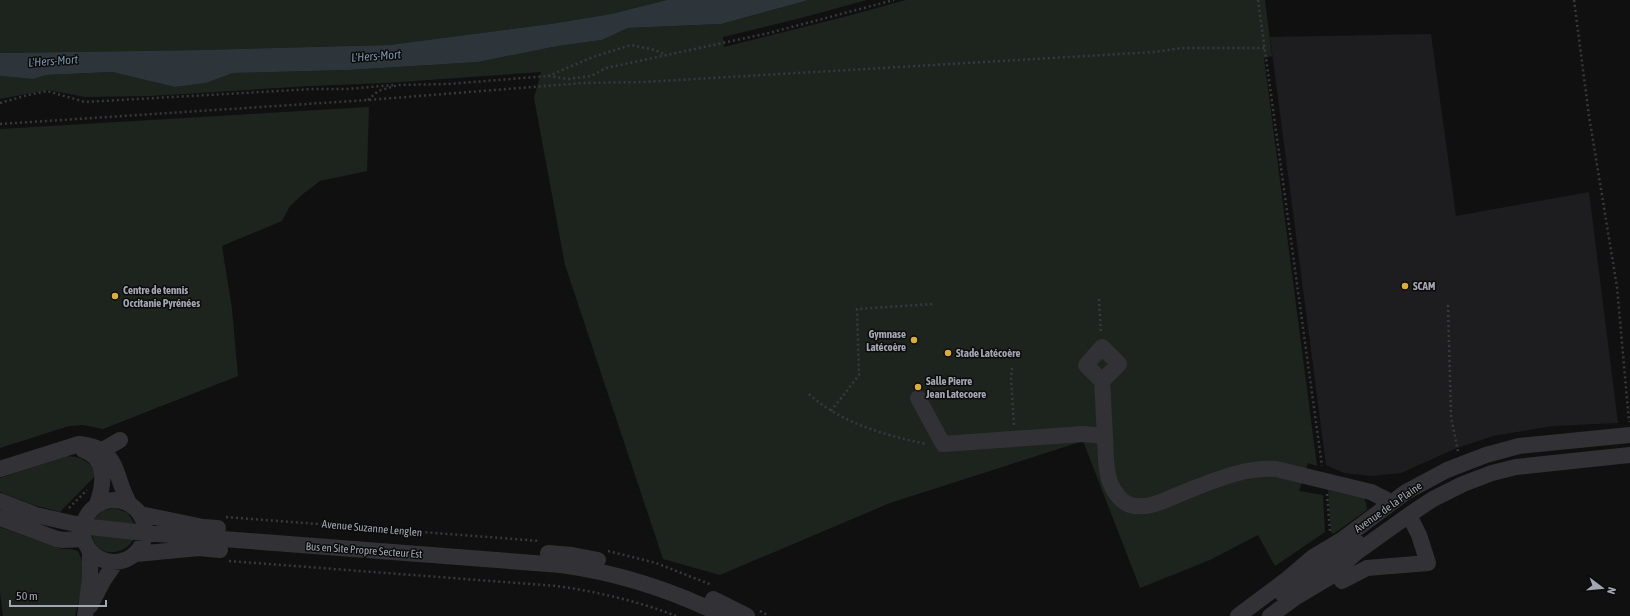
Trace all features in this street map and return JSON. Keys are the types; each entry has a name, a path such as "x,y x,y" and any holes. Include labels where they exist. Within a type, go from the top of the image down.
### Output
{"street":[{"path":"1102,381 1119,364 1102,348 1086,364 1102,381 1109,481 1117,495 1125,502 1134,506 1150,506 1244,470 1261,468 1276,469 1371,492 1385,498 1390,504"},
{"path":"918,398 943,444 1083,434 1105,436"},
{"name":"Avenue de la Plaine","path":"1238,616 1286,580 1313,557 1343,539 1406,492 1432,477 1466,462 1519,446 1630,435"},
{"path":"103,450 120,440"},
{"path":"0,469 79,444 90,445 103,450 113,463 120,485 144,523 144,541 136,554 130,558 116,562 106,562 98,558 85,539"},
{"path":"1254,616 1405,505 1428,490 1452,478 1500,461 1540,454 1630,446"},
{"path":"66,448 78,448 93,455 99,462 102,471 102,488 97,504 85,517 85,539 93,589"},
{"name":"Avenue de la Plaine","path":"1270,616 1296,597 1328,578 1357,552 1409,515 1448,491 1492,473 1516,467 1630,455"},
{"name":"Avenue Suzanne Lenglen","path":"97,504 113,499 134,508 203,527 572,555 619,565 651,574 750,611"},
{"name":"Bus en Site Propre Secteur Est","path":"0,501 36,515 85,539 145,533 579,568 615,575 647,584 693,601 724,616"},
{"path":"1342,581 1368,568 1428,563 1419,535 1409,515"},
{"path":"0,518 57,539 85,539"},
{"path":"136,554 199,548 560,575 613,585 645,594 691,610 702,616"},
{"path":"85,616 93,589 116,562"}],"path":[{"path":"0,104 28,95 47,91 85,102 313,89 347,89 398,85 448,84 548,76 568,79 591,76 606,68 769,33 894,0"},
{"path":"1258,0 1266,48 1325,482 1330,534"},
{"path":"1574,0 1589,116 1617,287 1630,428"},
{"path":"548,76 593,57 631,45 656,50 667,56"},
{"path":"0,124 368,100 564,84 644,82 938,66 1147,53 1182,48 1266,48"},
{"path":"564,84 568,79"},
{"path":"368,100 378,91 398,85"},
{"path":"1099,299 1102,348"},
{"path":"831,411 859,375 857,309 933,304"},
{"path":"1448,305 1451,417 1457,448"},
{"path":"1012,368 1013,421 1017,439"},
{"path":"809,394 822,406 843,418 891,436 926,444 943,444"},
{"path":"69,509 90,486"},
{"name":"Avenue Suzanne Lenglen","path":"221,516 541,541"},
{"path":"606,550 680,571 716,587"},
{"path":"228,560 557,586 589,591 652,606 676,616"},
{"path":"750,611 769,616"}],"shaded area":[{"path":"0,0 667,0 611,14 557,23 389,45 0,53"},
{"name":"Stade Latécoère","path":"809,0 867,0 723,37 724,47 906,0 1265,0 1272,56 1264,58 1317,466 1308,463 1299,491 1323,495 1325,532 1275,566 1258,535 1210,560 1140,588 1083,441 890,503 720,575 663,559 565,265 534,98 541,72 386,83 151,96 85,97 48,90 0,99 0,76 33,79 46,75 112,72 175,87 206,83 233,73 349,70 478,62 558,46 602,40 628,28 721,24"},
{"path":"1431,34 1456,216 1589,192 1618,423 1553,426 1493,436 1457,448 1401,473 1371,476 1344,473 1326,465 1270,37"},
{"name":"Centre de tennis Occitanie Pyrénées","path":"369,107 367,171 320,181 290,206 282,221 222,246 232,309 238,376 103,429 83,425 69,426 0,448 0,129"},
{"path":"66,456 81,458 91,466 96,475 60,512 34,505 0,492 0,478"},
{"path":"1328,490 1364,498 1367,510 1333,534 1331,532"},
{"path":"115,508 128,513 135,525 93,521 102,511"},
{"path":"0,527 62,549 78,551 83,567 83,575 75,616 3,616 0,592"},
{"path":"92,534 134,539 123,549 117,552 110,552 104,551 98,547 94,542"}],"water":[{"name":"L'Hers-Mort","path":"667,0 809,0 721,24 628,28 602,40 558,46 478,62 349,70 233,73 206,83 175,87 112,72 46,75 33,79 0,76 0,53 389,45 557,23 611,14"}],"place":[{"name":"SCAM","path":"1405,286"},
{"name":"Centre de tennis Occitanie Pyrénées","path":"115,296"},
{"name":"Gymnase Latécoère","path":"914,340"},
{"name":"Stade Latécoère","path":"948,353"},
{"name":"Salle Pierre Jean Latecoere","path":"918,387"}]}
